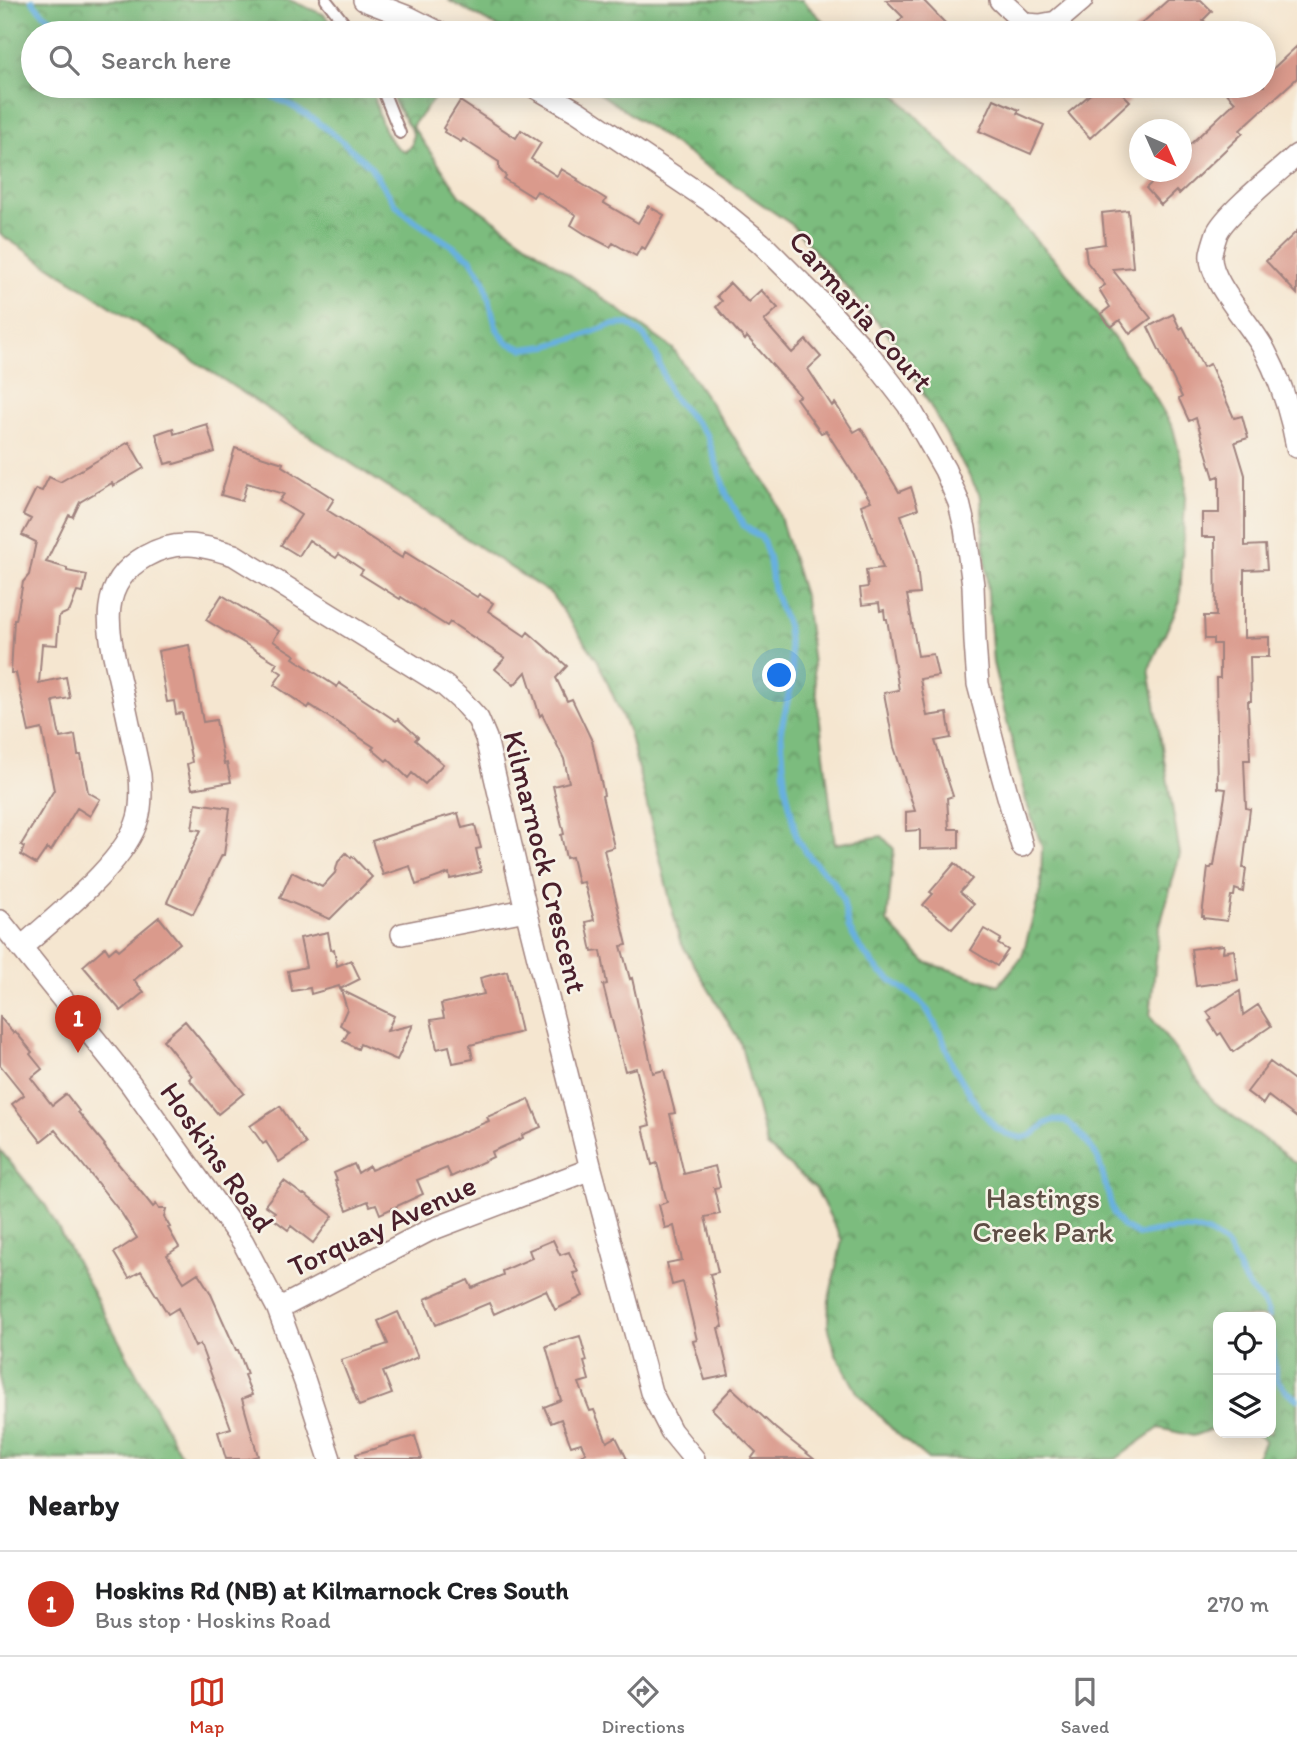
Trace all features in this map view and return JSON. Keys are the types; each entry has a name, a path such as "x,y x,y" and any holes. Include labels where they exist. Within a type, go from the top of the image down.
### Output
{"street":[{"path":"364,0 416,21"},
{"path":"1000,0 1022,21"},
{"path":"1057,21 1082,0"},
{"name":"Carmaria Court","path":"554,98 710,201 761,243 871,357 908,405 945,470 959,503 972,585 978,684 1022,846"},
{"path":"1297,155 1218,231 1211,255 1214,273 1265,351 1286,400 1297,447"},
{"name":"Kilmarnock Crescent","path":"22,947 95,881 127,843 138,818 142,792 140,775 109,631 114,589 122,574 132,564 154,551 176,545 202,545 234,555 445,687 478,719 486,738 591,1169 651,1392 671,1431 694,1459"},
{"path":"402,933 526,910"},
{"name":"Hoskins Road","path":"0,921 130,1083 243,1242 278,1309 330,1459"},
{"name":"Torquay Avenue","path":"278,1309 428,1231 591,1169"}],"lane":[{"path":"327,0 343,21"},
{"path":"386,98 400,133"}],"green space":[{"name":"Hastings Creek Park","path":"0,0 289,0 323,14 330,21 21,21 21,98 374,98 386,133 397,147 405,152 412,145 413,133 393,98 434,98 412,126 461,196 673,349 773,494 805,599 835,844 882,836 894,849 887,922 925,962 999,985 1022,957 1041,888 1042,847 1026,801 993,663 981,497 895,342 791,224 607,98 899,98 1063,268 1147,384 1173,428 1186,479 1180,601 1149,669 1180,854 1159,929 1150,1016 1214,1102 1297,1164 1297,1459 1256,1459 1265,1440 1262,1438 1276,1438 1276,1312 1213,1312 1213,1429 1193,1436 1159,1428 1116,1459 928,1459 896,1433 858,1394 835,1352 828,1325 829,1299 842,1240 816,1189 767,1146 740,1042 680,941 629,732 598,661 551,594 0,234"},
{"path":"448,0 802,0 823,21 487,21"},
{"path":"0,1150 46,1206 183,1459 0,1459"}],"building":[{"path":"886,0 923,0 943,21 899,21 903,17"},
{"path":"1168,0 1201,0 1212,11 1204,21 1144,21"},
{"path":"1297,46 1297,78 1276,97 1276,66"},
{"path":"1086,98 1127,98 1130,101 1090,138 1068,113"},
{"path":"1231,98 1275,98 1240,130 1243,133 1192,182 1192,143 1235,102"},
{"path":"994,99 1044,125 1031,154 979,131"},
{"path":"460,101 516,138 521,130 541,143 531,159 557,176 561,169 578,179 577,181 606,199 604,203 638,223 648,206 664,215 645,249 641,247 636,256 613,243 610,247 585,234 571,225 576,215 537,191 533,197 504,179 506,176 499,169 499,162 463,139 461,142 444,132 443,128"},
{"path":"1152,182 1192,182 1179,194 1176,191 1161,205 1146,188"},
{"path":"1128,210 1133,267 1112,269 1151,318 1130,334 1120,320 1111,327 1101,314 1110,307 1099,289 1105,285 1087,262 1085,247 1105,244 1102,213"},
{"path":"1297,231 1297,294 1266,261"},
{"path":"730,283 748,302 761,290 778,308 764,321 792,353 806,340 821,357 808,369 832,406 835,403 854,432 861,428 899,492 911,487 918,509 901,515 916,557 920,594 907,595 918,656 933,654 938,676 920,679 927,716 947,713 951,738 935,741 953,796 947,798 949,829 959,829 959,848 920,849 920,830 906,831 906,812 915,811 894,747 884,693 899,690 887,619 884,610 880,611 879,603 862,605 860,588 868,587 866,570 883,568 861,505 871,501 826,431 821,433 796,398 800,396 716,307 722,301 717,296"},
{"path":"1173,314 1180,329 1183,327 1203,367 1210,364 1234,418 1242,416 1248,438 1235,442 1245,475 1245,546 1265,545 1267,569 1244,570 1244,638 1269,637 1269,657 1250,657 1250,760 1244,760 1246,808 1250,809 1243,868 1246,868 1243,892 1235,889 1234,896 1231,896 1227,921 1202,916 1208,868 1214,866 1226,789 1218,788 1216,678 1220,678 1220,644 1213,644 1213,639 1205,639 1204,616 1216,616 1215,537 1202,537 1202,513 1219,513 1219,476 1214,478 1196,418 1189,421 1179,399 1182,397 1148,327"},
{"path":"207,424 215,452 174,464 165,464 156,434 173,428 174,434"},
{"path":"129,442 144,468 80,502 73,517 69,515 46,562 67,568 67,571 87,575 83,593 77,592 70,610 59,616 57,645 42,644 39,683 66,677 70,698 53,701 60,738 75,735 88,792 100,799 90,816 77,808 51,851 47,848 36,864 21,855 24,847 21,845 54,790 42,729 29,732 16,673 11,673 14,620 23,582 29,575 36,542 22,535 31,519 23,515 36,489 42,491 49,477 60,482"},
{"path":"235,448 283,463 282,466 334,499 327,510 402,558 405,552 477,597 479,594 493,603 488,611 525,636 528,632 567,666 556,678 567,701 572,699 592,741 614,847 604,850 627,945 621,946 630,979 632,978 653,1073 664,1070 675,1113 670,1114 684,1174 715,1166 720,1187 714,1188 720,1214 705,1217 718,1272 710,1274 723,1327 718,1328 729,1375 705,1380 693,1341 697,1340 683,1282 672,1285 667,1263 682,1260 674,1226 665,1228 659,1205 667,1202 657,1163 652,1165 643,1127 650,1125 636,1068 625,1071 603,985 607,984 601,951 592,952 586,922 594,920 584,882 578,883 572,857 566,858 561,835 564,834 553,786 569,782 564,759 542,714 540,716 526,672 514,685 495,669 505,658 450,622 447,626 360,574 363,570 339,554 336,558 309,540 299,556 281,545 301,515 279,501 284,494 247,483 242,501 221,495"},
{"path":"222,595 279,631 273,641 295,655 293,658 337,687 339,683 396,721 398,719 418,737 415,740 443,764 425,784 412,773 408,778 388,759 386,761 372,749 374,747 274,685 282,673 274,668 277,663 206,620"},
{"path":"189,645 203,722 216,720 224,764 227,763 231,782 192,789 187,764 192,762 182,713 176,714 174,701 167,702 158,651"},
{"path":"196,803 230,808 224,855 193,914 167,902 201,830 192,829"},
{"path":"458,813 462,828 475,825 481,848 476,849 481,872 450,879 449,873 416,885 410,866 383,875 372,841"},
{"path":"346,853 372,877 330,919 280,898 292,872 322,887 335,873 338,862"},
{"path":"955,863 972,879 960,892 974,904 952,929 923,905 933,894 930,892"},
{"path":"159,917 180,943 134,980 144,992 121,1011 83,966 105,947 109,953 116,947 119,950"},
{"path":"984,929 1001,939 998,944 1008,950 997,966 971,950"},
{"path":"328,932 337,966 351,960 360,979 340,989 339,986 311,994 310,988 292,991 288,971 306,967 300,938"},
{"path":"1224,945 1223,952 1234,950 1238,980 1196,986 1191,949"},
{"path":"507,971 521,1032 470,1045 473,1059 453,1063 449,1046 437,1049 431,1020 444,1018 441,1004 484,994 480,978"},
{"path":"341,990 394,1016 387,1031 413,1025 397,1060 360,1044 358,1049 343,1041 349,1031 340,1025 347,1009"},
{"path":"1240,991 1243,1015 1258,1005 1271,1026 1233,1052 1221,1033 1218,1035 1207,1012"},
{"path":"0,1017 32,1052 30,1054 42,1069 31,1078 52,1105 66,1094 153,1207 156,1204 159,1209 166,1209 164,1217 179,1247 167,1255 184,1282 198,1273 210,1292 247,1374 244,1375 252,1395 242,1399 258,1456 226,1459 218,1432 231,1428 200,1344 195,1347 178,1308 168,1314 141,1271 129,1278 114,1253 137,1238 122,1214 55,1130 41,1141 12,1104 24,1095 0,1065"},
{"path":"185,1021 244,1093 218,1114 189,1079 192,1076 163,1040"},
{"path":"1270,1062 1297,1082 1297,1118 1268,1096 1263,1104 1247,1092"},
{"path":"529,1099 541,1127 491,1152 493,1157 451,1177 447,1168 417,1180 423,1194 380,1214 376,1204 370,1206 368,1201 347,1210 334,1173 354,1164 358,1173 369,1166 371,1170 489,1121 487,1117"},
{"path":"280,1106 306,1144 279,1162 266,1142 263,1144 250,1126"},
{"path":"284,1181 333,1216 313,1243 291,1226 288,1230 271,1217 275,1212 265,1205"},
{"path":"553,1240 560,1255 569,1252 578,1272 573,1273 583,1296 555,1310 546,1290 494,1314 489,1303 436,1325 425,1299 468,1280 472,1288 503,1275 502,1271 532,1258 529,1250"},
{"path":"398,1312 418,1357 383,1372 392,1394 359,1406 341,1360 388,1344 378,1321"},
{"path":"580,1336 589,1380 579,1383 607,1442 616,1437 627,1459 575,1459 586,1453 581,1443 571,1446 561,1419 551,1423 544,1407 561,1400 546,1346"},
{"path":"732,1388 814,1459 751,1459 756,1452 712,1409"},
{"path":"415,1436 422,1459 357,1459 356,1454"}],"waterway":[{"path":"32,0 56,21"},
{"path":"276,98 315,120 343,142 370,166 395,204 408,216 470,258 484,280 496,327 506,342 523,349 547,346 611,325 629,324 644,336 656,354 670,394 707,435 726,493 744,526 762,538 769,558 774,592 787,625 793,677 781,729 785,784 797,839 811,859 833,881 843,900 849,929 861,949 880,972 916,998 928,1011 952,1064 978,1107 996,1128 1022,1138 1032,1135 1054,1120 1065,1121 1071,1125 1098,1158 1114,1215 1122,1226 1138,1235 1185,1229 1208,1233 1219,1239 1230,1251 1245,1281 1268,1312"},
{"path":"1276,1375 1285,1390 1297,1399"}],"place":[{"name":"Hoskins Rd (NB) at Kilmarnock Cres South","path":"78,1053"}]}
